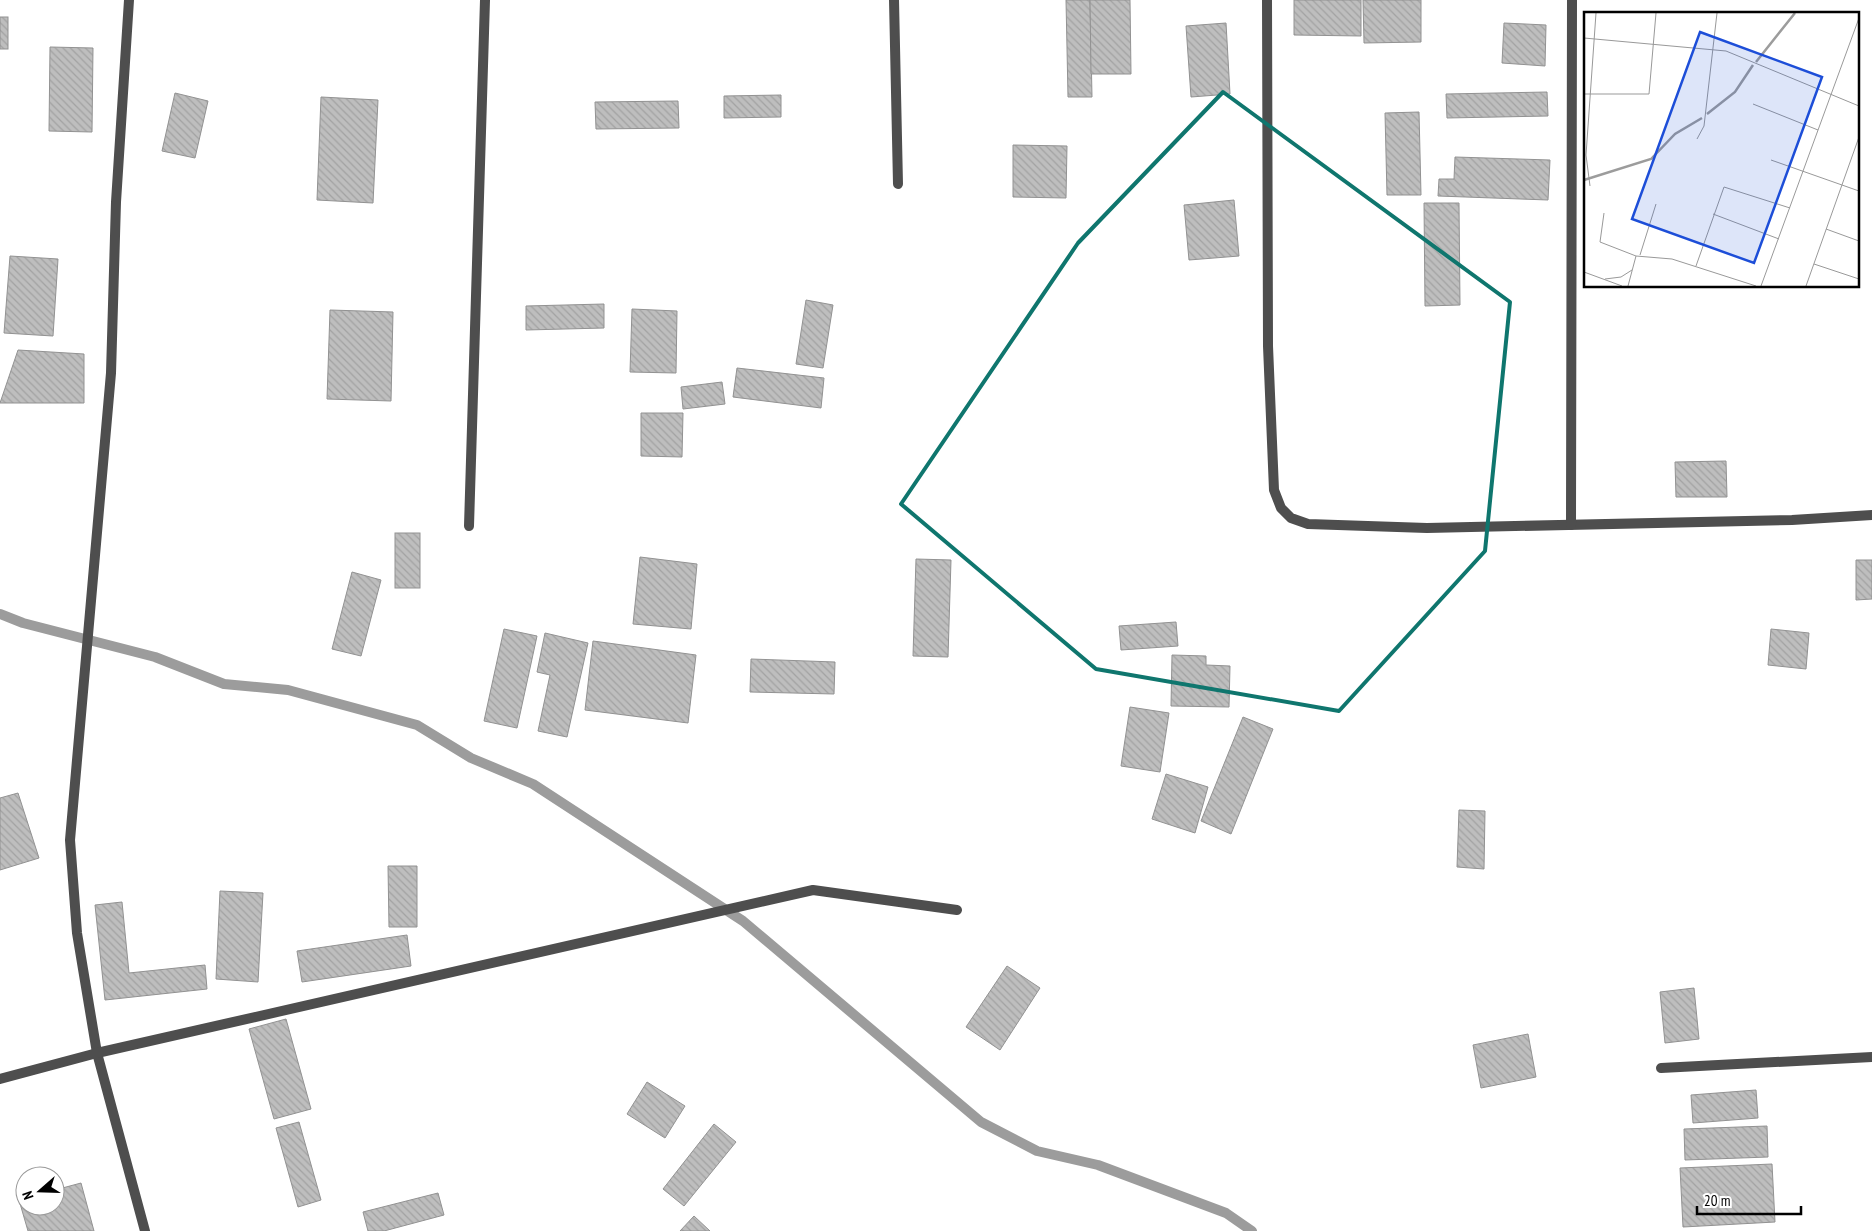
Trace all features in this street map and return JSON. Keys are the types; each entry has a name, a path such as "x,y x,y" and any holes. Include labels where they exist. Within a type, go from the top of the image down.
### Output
{"street":[{"path":"129,0 116,202 111,373 70,840 77,933 97,1053 145,1231"},
{"path":"469,526 485,0"},
{"path":"894,0 898,184"},
{"path":"1266,0 1268,346 1274,490 1281,508 1291,518 1308,524 1427,528 1792,520 1872,516"},
{"path":"1572,0 1572,525"},
{"path":"0,1078 97,1053 813,890 956,910"},
{"path":"1661,1068 1872,1057"}],"highlighted area":[{"path":"1223,92 1510,302 1485,551 1339,711 1096,669 901,504 1078,243"}],"building":[{"path":"1066,0 1090,0 1092,97 1068,97"},
{"path":"1090,0 1130,0 1131,74 1091,74"},
{"path":"1294,0 1361,0 1361,36 1294,35"},
{"path":"1363,0 1421,0 1421,42 1364,43"},
{"path":"0,17 8,17 8,49 0,49"},
{"path":"1226,23 1230,94 1191,97 1186,26"},
{"path":"1504,23 1546,25 1545,66 1502,63"},
{"path":"50,47 93,48 92,132 49,131"},
{"path":"1547,92 1548,116 1447,118 1446,94"},
{"path":"175,93 208,101 195,158 162,151"},
{"path":"781,95 781,117 724,118 724,96"},
{"path":"321,97 378,100 373,203 317,200"},
{"path":"678,101 679,128 596,129 595,102"},
{"path":"1419,112 1421,195 1387,195 1385,113"},
{"path":"1013,145 1067,146 1066,198 1013,197"},
{"path":"1455,157 1550,160 1548,200 1438,196 1439,179 1454,179"},
{"path":"1234,200 1239,256 1189,260 1184,205"},
{"path":"1424,203 1459,203 1460,305 1425,306"},
{"path":"10,256 58,259 53,336 4,333"},
{"path":"806,300 833,305 823,368 796,364"},
{"path":"604,304 604,328 526,330 526,306"},
{"path":"632,309 677,311 676,373 630,372"},
{"path":"330,310 393,312 391,401 327,399"},
{"path":"18,350 84,354 84,403 0,403"},
{"path":"737,368 824,378 821,408 733,397"},
{"path":"722,382 725,404 683,409 681,387"},
{"path":"641,413 683,413 682,457 641,456"},
{"path":"1726,461 1727,497 1676,497 1675,462"},
{"path":"395,533 420,533 420,588 395,588"},
{"path":"640,557 697,564 691,629 633,624"},
{"path":"916,559 951,560 948,657 913,656"},
{"path":"1856,560 1872,560 1872,599 1856,600"},
{"path":"352,572 381,580 361,656 332,649"},
{"path":"1176,622 1178,646 1121,650 1119,626"},
{"path":"504,629 537,636 517,728 484,721"},
{"path":"1771,629 1809,633 1806,669 1768,665"},
{"path":"545,633 588,643 567,737 538,731 550,675 537,672"},
{"path":"593,641 696,655 688,723 585,710"},
{"path":"1172,655 1206,656 1206,665 1230,666 1229,707 1171,706"},
{"path":"751,659 835,662 834,694 750,692"},
{"path":"1130,707 1169,713 1160,772 1121,766"},
{"path":"1243,717 1273,729 1231,834 1201,821"},
{"path":"1166,774 1208,787 1195,833 1152,819"},
{"path":"18,793 39,858 0,870 0,798"},
{"path":"1459,810 1485,811 1484,869 1457,867"},
{"path":"388,866 417,866 417,927 389,927"},
{"path":"220,891 263,893 258,982 216,979"},
{"path":"122,902 129,973 205,965 207,989 105,1000 95,905"},
{"path":"407,935 411,966 302,982 297,951"},
{"path":"1007,966 1040,988 1000,1050 966,1027"},
{"path":"1694,988 1699,1039 1665,1043 1660,992"},
{"path":"286,1019 311,1109 274,1119 249,1029"},
{"path":"1528,1034 1536,1077 1481,1088 1473,1045"},
{"path":"647,1082 685,1106 665,1138 627,1114"},
{"path":"1756,1090 1758,1118 1693,1123 1691,1095"},
{"path":"299,1122 321,1200 298,1207 276,1128"},
{"path":"714,1124 736,1142 684,1206 663,1189"},
{"path":"1767,1126 1768,1157 1685,1160 1684,1129"},
{"path":"1772,1164 1775,1222 1683,1227 1680,1168"},
{"path":"81,1183 94,1231 28,1231 24,1216 65,1216 65,1187"},
{"path":"438,1193 444,1215 384,1231 368,1231 363,1212"},
{"path":"694,1216 710,1231 680,1231"}],"waterway":[{"path":"0,614 23,623 155,657 224,684 288,690 417,725 471,758 533,784 743,921 981,1122 1037,1151 1098,1165 1226,1213 1252,1231"}]}
